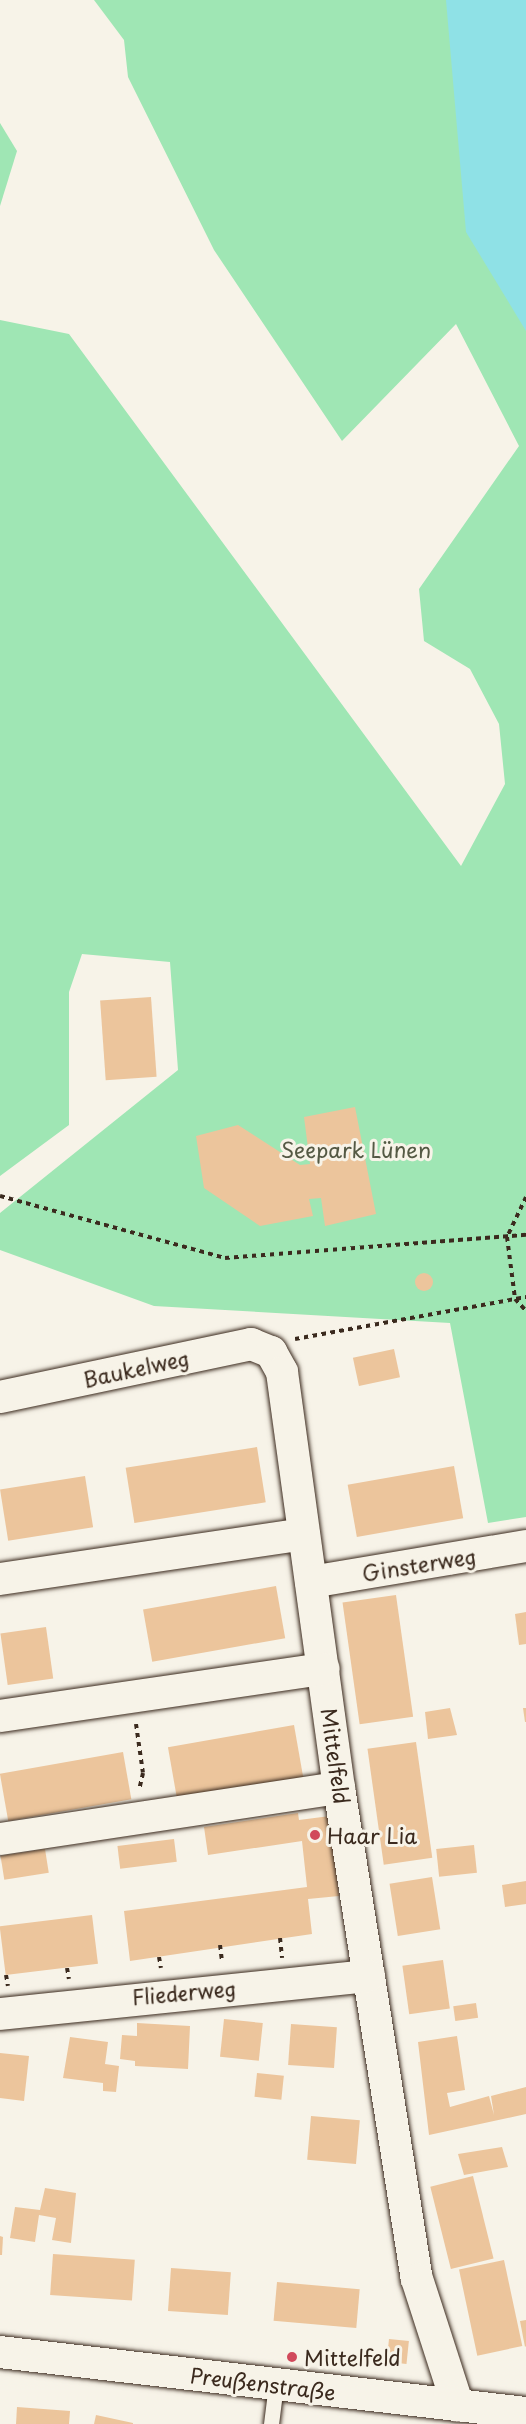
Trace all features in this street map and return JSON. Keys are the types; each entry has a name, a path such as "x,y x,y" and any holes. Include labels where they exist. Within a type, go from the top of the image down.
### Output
{"street":[{"name":"Baukelweg","path":"0,1397 251,1344 272,1352"},
{"name":"Mittelfeld","path":"272,1352 282,1372 339,1788 417,2279 475,2413"},
{"path":"0,1579 304,1534"},
{"name":"Ginsterweg","path":"311,1582 526,1546"},
{"path":"0,1716 324,1669"},
{"path":"0,1839 339,1788"},
{"name":"Fliederweg","path":"0,2013 369,1976"},
{"name":"Preußenstraße","path":"0,2352 276,2384 475,2413 526,2414"}],"lane":[{"path":"271,2424 276,2384"}],"path":[{"path":"0,1196 225,1258 526,1235"},
{"path":"526,1197 507,1237 515,1299 526,1311"},
{"path":"272,1352 297,1338 526,1297"},
{"path":"132,1697 143,1773 137,1781 140,1799"}],"green space":[{"name":"Seepark Lünen","path":"94,0 526,0 526,1517 488,1523 450,1323 154,1306 0,1250 0,1213 178,1070 170,962 82,954 69,992 69,1125 0,1176 0,320 69,334 461,866 505,784 499,724 470,669 424,641 419,589 519,446 456,324 342,441 214,250 128,77 124,40"},
{"path":"0,123 17,151 0,206"}],"water":[{"path":"446,0 526,0 526,331 466,232"}],"building":[{"path":"151,997 157,1077 106,1080 100,1001"},
{"path":"355,1107 376,1214 325,1226 321,1198 309,1199 313,1216 260,1226 204,1188 196,1136 238,1125 300,1165 310,1164 304,1117"},
{"path":"424,1273 430,1276 433,1282 430,1288 424,1291 418,1288 415,1282 418,1276"},
{"path":"394,1349 400,1377 359,1386 353,1358"},
{"path":"257,1447 266,1502 134,1523 126,1468"},
{"path":"454,1466 463,1518 357,1537 348,1485"},
{"path":"85,1476 93,1527 8,1541 0,1489"},
{"path":"276,1586 285,1638 152,1662 143,1609"},
{"path":"396,1595 413,1717 360,1724 343,1603"},
{"path":"526,1612 526,1644 519,1645 515,1614"},
{"path":"46,1627 53,1678 8,1685 0,1633"},
{"path":"450,1708 457,1735 428,1739 425,1712"},
{"path":"523,1708 526,1708 526,1722 525,1722"},
{"path":"294,1725 303,1777 177,1799 168,1747"},
{"path":"416,1742 432,1858 384,1865 367,1749"},
{"path":"123,1752 131,1799 8,1821 0,1774"},
{"path":"298,1813 299,1820 330,1816 339,1896 308,1899 312,1934 130,1961 124,1911 307,1887 302,1841 208,1855 204,1827"},
{"path":"174,1839 177,1862 120,1869 117,1846"},
{"path":"474,1845 477,1873 439,1877 436,1849"},
{"path":"45,1849 49,1873 4,1880 1,1856"},
{"path":"432,1877 440,1929 398,1936 390,1884"},
{"path":"526,1881 526,1904 505,1907 502,1885"},
{"path":"92,1915 98,1964 6,1975 0,1926"},
{"path":"443,1960 450,2009 409,2014 402,1966"},
{"path":"476,2003 478,2018 455,2021 453,2006"},
{"path":"224,2019 263,2023 259,2061 220,2057"},
{"path":"137,2023 190,2026 188,2069 135,2066 135,2061 120,2059 122,2035 137,2036"},
{"path":"291,2024 337,2027 334,2068 288,2065"},
{"path":"457,2036 465,2090 447,2093 450,2107 489,2096 494,2115 491,2096 526,2087 526,2114 429,2135 418,2042"},
{"path":"70,2037 108,2042 105,2064 119,2066 116,2092 103,2091 103,2083 63,2078"},
{"path":"0,2053 29,2056 24,2101 0,2098"},
{"path":"257,2073 284,2076 281,2100 254,2097"},
{"path":"311,2116 360,2120 356,2164 307,2160"},
{"path":"502,2147 508,2167 464,2175 458,2154"},
{"path":"473,2176 494,2258 451,2269 430,2187"},
{"path":"45,2188 76,2193 71,2243 52,2240 56,2218 39,2215 35,2242 10,2238 15,2207 40,2210"},
{"path":"0,2236 3,2237 2,2255 0,2255"},
{"path":"53,2254 135,2260 132,2301 50,2295"},
{"path":"504,2260 522,2346 477,2356 459,2270"},
{"path":"171,2268 231,2272 228,2315 168,2311"},
{"path":"277,2282 360,2289 356,2328 274,2321"},
{"path":"526,2320 526,2346 525,2347 520,2321"},
{"path":"389,2339 409,2341 406,2364 387,2362"},
{"path":"17,2407 70,2411 69,2424 16,2424"},
{"path":"96,2415 133,2423 133,2424 94,2424"}],"place":[{"name":"Haar Lia","path":"315,1835"},
{"name":"Mittelfeld","path":"292,2357"}]}
